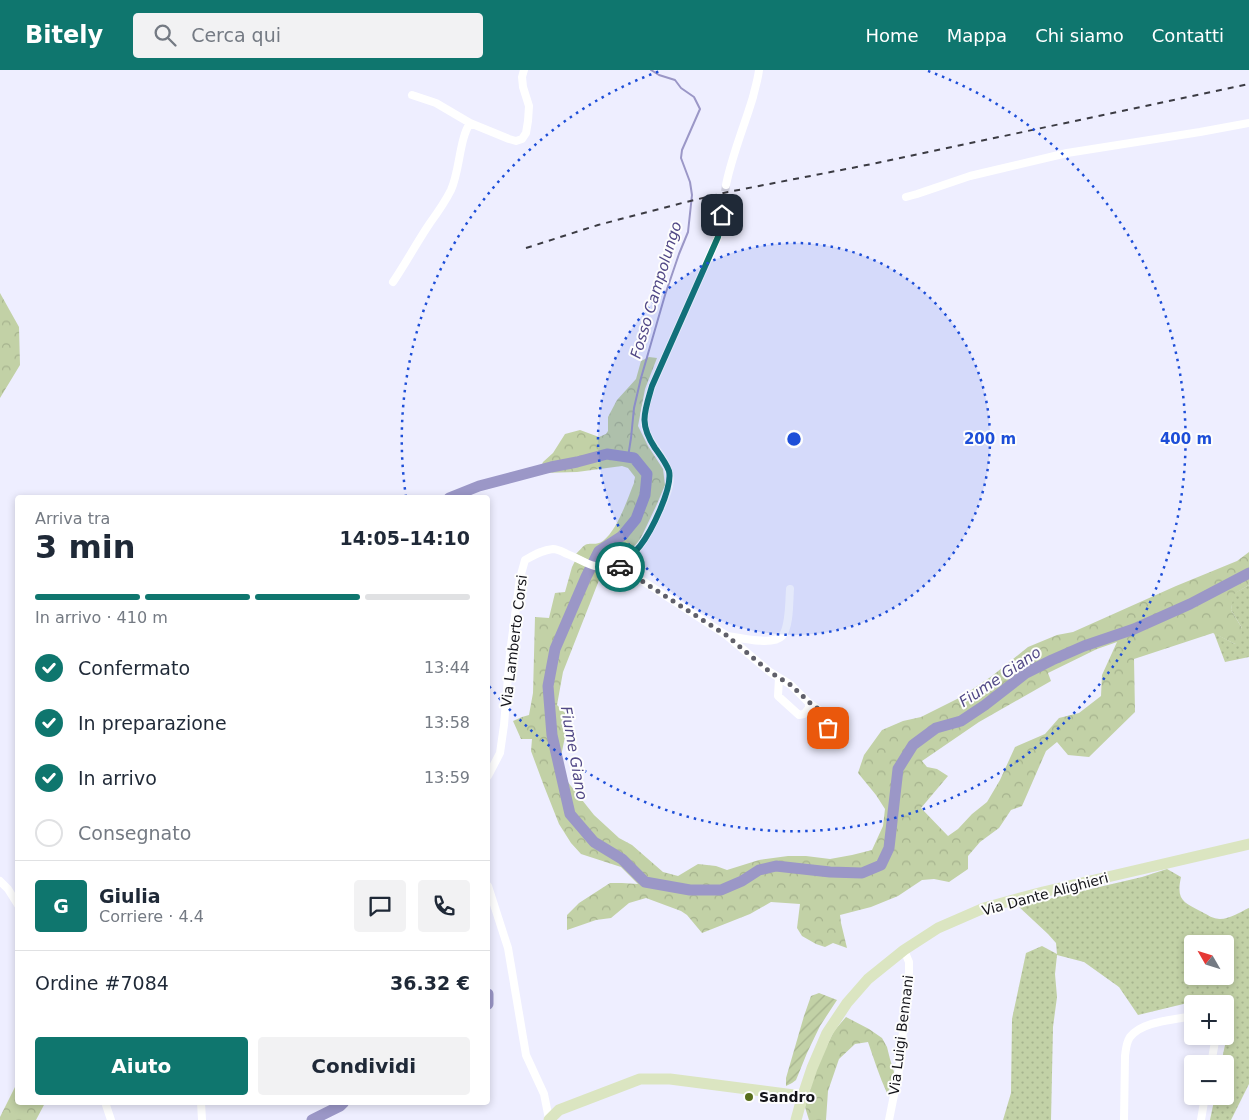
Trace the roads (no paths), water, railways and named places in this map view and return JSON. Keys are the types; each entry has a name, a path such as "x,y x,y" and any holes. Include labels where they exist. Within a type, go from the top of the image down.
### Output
{"main road":[{"name":"Via Dante Alighieri","path":"796,1120 812,1068 827,1033 847,1003 868,979 904,950 938,928 984,908 1043,892 1249,844"},
{"path":"549,1119 559,1110 640,1079 670,1079 794,1095 802,1098"}],"street":[{"path":"412,95 436,103 470,123 516,141 522,139 526,133 528,121 528,106 523,82 524,70"},
{"path":"726,185 759,76 759,70"},
{"path":"393,282 452,189 465,134 470,123"},
{"path":"906,197 970,176 1067,154 1249,123"},
{"path":"722,215 718,237 652,386 645,411 644,426 648,438 665,462 670,484 650,530 640,546 630,556 616,563 726,635 770,672 791,685 825,714 828,728"},
{"name":"Via Lamberto Corsi","path":"490,772 500,754 518,588 525,560 540,551 555,549 597,566 616,563"},
{"path":"726,635 760,641 778,639 783,635 787,621 790,589"},
{"path":"779,678 778,696 799,715 804,714 809,708 809,702"},
{"path":"0,881 15,900"},
{"path":"490,892 508,948 526,1055 544,1094 549,1119"},
{"name":"Via Luigi Bennani","path":"889,1120 899,1070 909,972 909,962 904,950"},
{"path":"1124,1120 1125,1056 1126,1046 1130,1038 1135,1032 1148,1025 1184,1018"},
{"path":"544,1094 559,1110"},
{"path":"106,1105 111,1120"},
{"path":"201,1105 202,1120"},
{"path":"1201,1120 1204,1105"}],"waterway":[{"name":"Fosso Campolungo","path":"628,457 634,408 641,378 665,295 688,232 692,195 690,182 681,158 682,150 700,109 694,97 681,88 675,80 659,75 651,70"},
{"name":"Fiume Giano","path":"456,495 479,486 607,454 634,458 647,474 645,495 636,519 622,536 599,551 555,649 548,686 552,735 570,814 594,842 622,859 645,882 690,890 721,890 742,881 759,870 776,866 830,872 862,873 881,865 889,848 898,769 913,745 936,728 961,721 1026,673 1084,646 1134,629 1190,604 1249,573"},
{"name":"Fiume Giano","path":"312,1120 341,1105"}],"tunnel":[{"path":"722,215 726,185"}],"railway":[{"path":"526,248 598,225 728,192 872,164 1249,84"}],"place":[{"name":"Sandro","path":"749,1097"}]}
